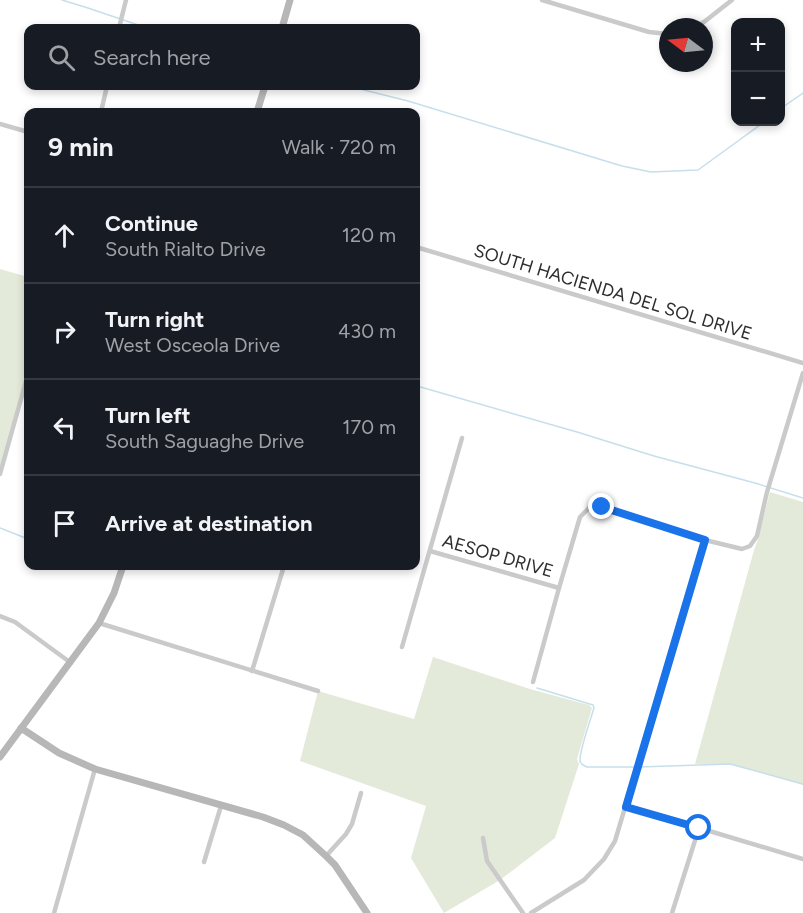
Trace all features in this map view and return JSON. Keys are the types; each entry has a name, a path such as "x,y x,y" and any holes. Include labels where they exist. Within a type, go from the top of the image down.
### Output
{"street":[{"path":"120,24 126,0"},
{"path":"283,24 290,0"},
{"path":"542,0 659,33"},
{"path":"709,18 732,0"},
{"path":"102,108 106,90"},
{"path":"258,108 264,90"},
{"path":"0,124 24,131"},
{"name":"SOUTH HACIENDA DEL SOL DRIVE","path":"420,248 803,363"},
{"path":"533,682 580,517 590,507 602,507 705,540 742,549 750,546 757,536 767,492 803,373"},
{"path":"0,474 24,388"},
{"path":"402,647 462,438"},
{"path":"531,913 584,880 604,859 615,841 705,540"},
{"name":"AESOP DRIVE","path":"430,550 558,588"},
{"path":"0,757 99,623 114,593 122,570"},
{"path":"252,672 283,570"},
{"path":"0,616 15,622 70,663"},
{"path":"99,623 318,691"},
{"path":"21,728 59,753 95,769 263,817 303,835 335,865 367,913"},
{"path":"54,913 95,769"},
{"path":"326,856 349,829 362,793"},
{"path":"204,862 221,806"},
{"path":"626,807 803,859"},
{"path":"672,913 699,828"},
{"path":"483,838 487,861 523,913"}],"green space":[{"path":"0,269 24,276 24,388 0,474"},
{"path":"770,492 803,502 803,785 730,764 695,764"},
{"path":"433,657 530,689 589,705 592,708 577,759 579,764 555,838 500,880 444,913 411,858 426,806 300,761 318,691 414,719"}],"waterway":[{"path":"62,0 135,24"},
{"path":"364,90 408,101 622,166 651,172 698,170 758,126"},
{"path":"785,106 803,93"},
{"path":"420,387 803,498"},
{"path":"0,528 24,537"},
{"path":"537,688 593,705 581,750 582,764 587,767 634,767"},
{"path":"639,767 730,764 803,784"}],"route":[{"path":"602,507 705,540 626,807 699,828"}]}
